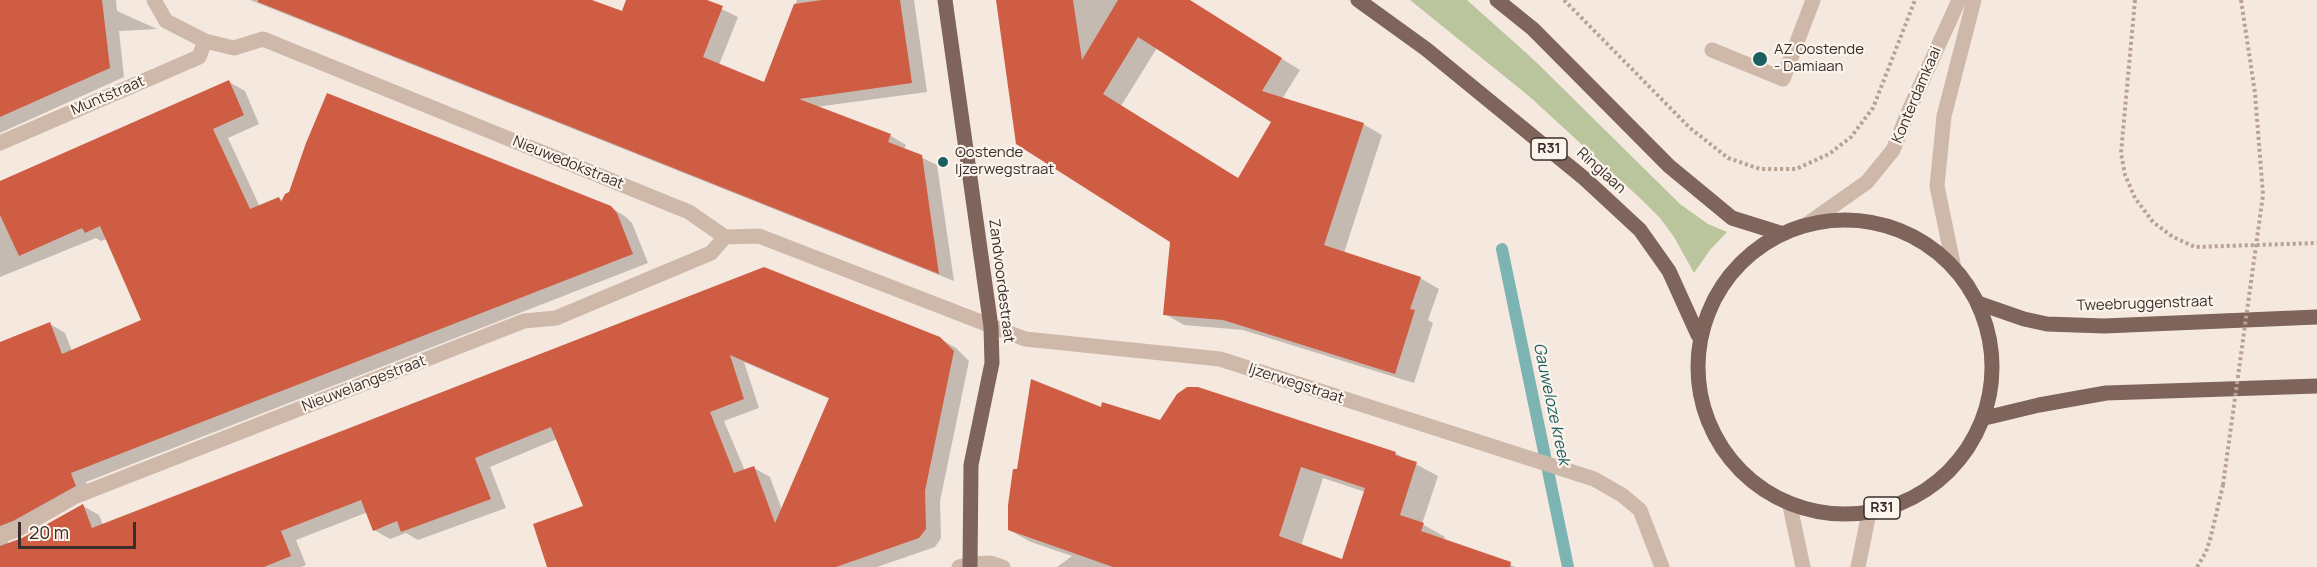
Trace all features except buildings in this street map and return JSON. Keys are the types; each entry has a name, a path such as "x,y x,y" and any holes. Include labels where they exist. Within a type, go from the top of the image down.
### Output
{"main road":[{"name":"Zandvoordestraat","path":"945,0 991,327 992,363 971,465 966,566"},
{"name":"Ringlaan","path":"1358,0 1426,50 1585,179 1640,230 1669,271 1698,335"},
{"path":"1497,0 1533,29 1669,166 1732,218 1780,233"},
{"name":"R31","path":"1848,220 1889,226 1927,242 1954,268 1978,303 1992,342 1994,376 1985,418 1973,442 1957,465 1920,495 1869,513 1810,513 1790,506 1771,495 1735,464 1714,434 1697,384 1698,335 1717,295 1746,256 1780,233 1806,225 1848,220"},
{"name":"Tweebruggenstraat","path":"1978,303 2047,324 2104,326 2317,317"},
{"path":"1985,418 2106,393 2317,386"}],"street":[{"name":"Nieuwedokstraat","path":"154,0 166,21 205,41 234,48 263,39 689,212 725,237"},
{"path":"1712,50 1783,79 1813,0"},
{"name":"Konterdamkaai","path":"1806,225 1868,182 1893,150 1959,0"},
{"name":"Konterdamkaai","path":"1954,268 1937,186 1944,116 1974,0"},
{"name":"Muntstraat","path":"0,143 200,57 205,41"},
{"path":"725,237 759,236 991,327"},
{"name":"Nieuwelangestraat","path":"0,536 17,530 74,497 513,325 524,321 556,318 711,253 725,237"},
{"name":"Ijzerwegstraat","path":"991,327 1025,339 1220,359 1594,479 1622,495 1640,510 1662,567"},
{"path":"1790,506 1803,567"},
{"path":"1858,567 1869,513"},
{"path":"966,566 991,563 1002,567"}],"path":[{"path":"2135,0 2121,153 2125,175 2135,198 2153,222 2173,237 2195,246 2317,243"},
{"path":"2197,567 2206,552 2223,485 2263,195 2255,93 2241,0"}],"green space":[{"path":"1410,0 1467,0 1533,59 1680,204 1708,224 1727,232 1710,250 1694,273 1674,237 1660,218 1642,200 1530,97"}],"waterway":[{"name":"Gauweloze kreek","path":"1502,249 1568,567"}],"place":[{"name":"AZ Oostende - Damiaan","path":"1760,59"},
{"name":"Oostende Ijzerwegstraat","path":"943,162"}]}
